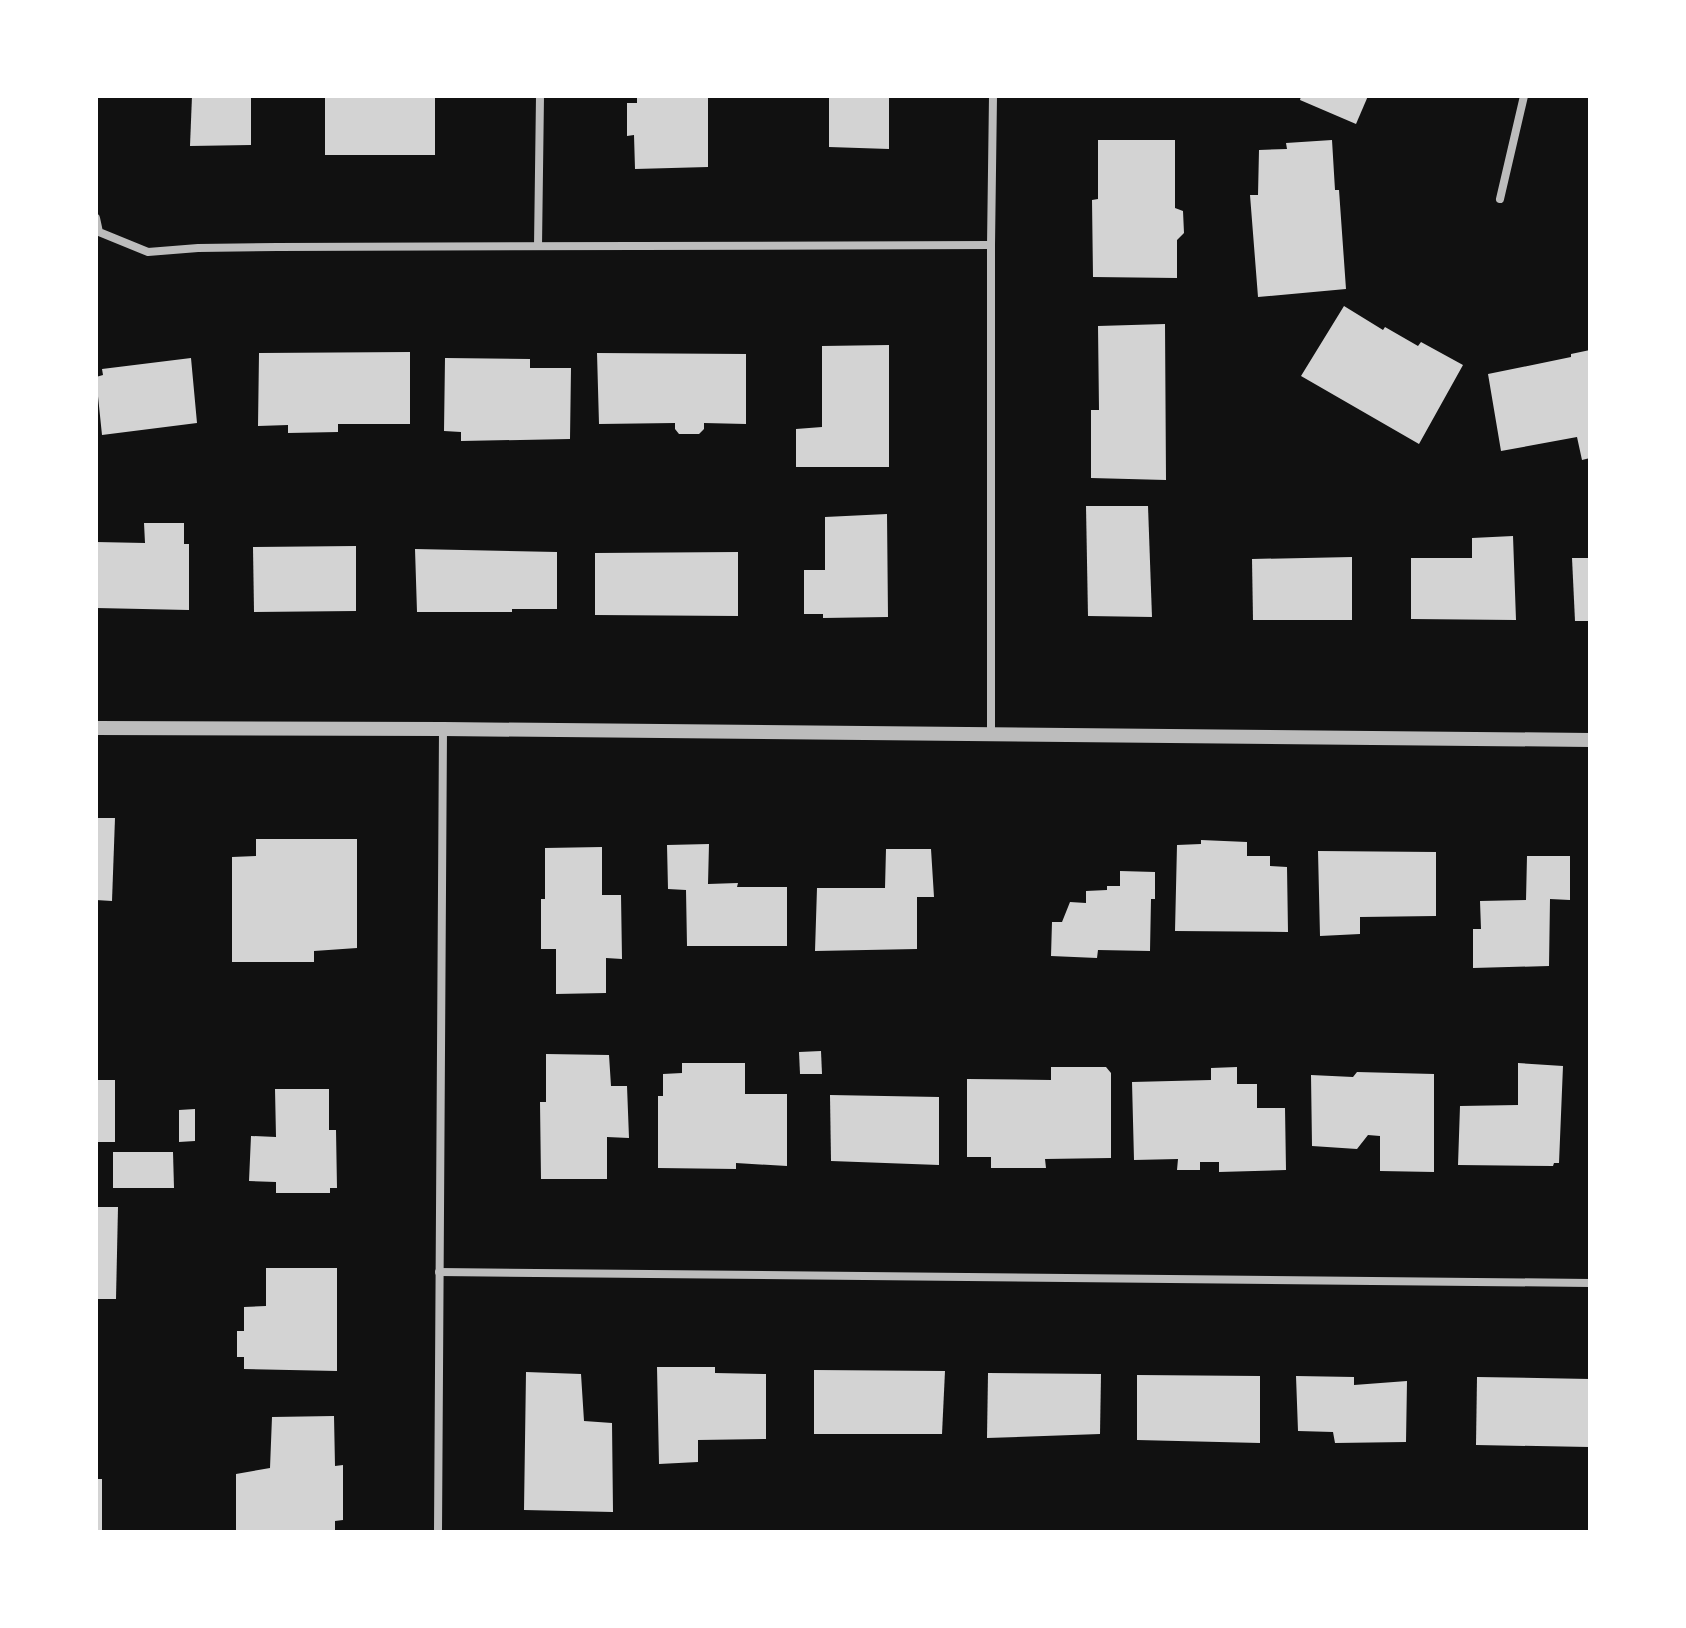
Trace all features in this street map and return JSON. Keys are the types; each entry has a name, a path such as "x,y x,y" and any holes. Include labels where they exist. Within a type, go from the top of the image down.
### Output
{"street":[{"path":"538,246 540,96"},
{"path":"991,736 993,96"},
{"path":"1500,199 1524,96"},
{"path":"96,218 99,232 148,252 198,248 991,245"},
{"path":"96,728 1590,740"},
{"path":"438,1532 443,729"},
{"path":"439,1272 1590,1283"}],"building":[{"path":"192,96 251,96 251,145 190,146"},
{"path":"325,96 435,96 435,155 325,155"},
{"path":"637,96 708,96 708,167 635,169 634,135 627,136 627,103 637,103"},
{"path":"829,96 889,96 889,149 829,147"},
{"path":"1301,96 1368,96 1356,124 1300,100"},
{"path":"1098,140 1175,140 1175,208 1183,211 1184,233 1177,240 1177,278 1093,277 1092,200 1098,199"},
{"path":"1332,140 1346,289 1258,297 1250,195 1258,195 1259,150 1287,149 1286,143"},
{"path":"1344,306 1383,330 1385,327 1418,346 1421,342 1463,365 1419,444 1301,376"},
{"path":"1165,324 1166,480 1091,478 1091,410 1099,410 1098,326"},
{"path":"889,345 889,467 796,467 796,429 822,427 822,346"},
{"path":"1590,350 1590,458 1582,460 1577,437 1501,451 1488,374 1571,357 1571,354"},
{"path":"410,352 410,424 338,424 338,432 288,433 288,425 258,426 259,353"},
{"path":"597,353 746,354 746,424 704,423 704,429 699,434 679,434 675,423 599,424"},
{"path":"191,358 197,423 102,435 96,377 103,375 102,369"},
{"path":"445,358 530,359 530,368 571,368 570,439 461,441 461,432 444,431"},
{"path":"1086,506 1148,506 1152,617 1088,616"},
{"path":"887,514 888,617 823,618 823,614 804,614 804,570 825,570 825,517"},
{"path":"144,523 184,523 184,544 189,544 189,610 96,608 96,542 145,543"},
{"path":"1513,536 1516,620 1411,619 1411,558 1472,558 1472,538"},
{"path":"356,546 356,611 254,612 253,547"},
{"path":"415,549 557,552 557,609 417,612"},
{"path":"738,552 738,616 595,615 595,553"},
{"path":"1352,557 1352,620 1253,620 1252,559"},
{"path":"1572,558 1590,558 1590,621 1575,621"},
{"path":"96,818 115,818 112,901 96,900"},
{"path":"256,839 357,839 357,948 314,951 314,962 232,962 232,857 256,856"},
{"path":"1201,840 1247,842 1247,856 1270,856 1270,866 1287,867 1288,932 1175,931 1177,845 1201,844"},
{"path":"709,844 708,884 787,887 787,946 687,946 686,890 668,889 667,845"},
{"path":"602,847 602,895 621,895 622,959 606,958 606,993 556,994 556,949 541,949 545,848"},
{"path":"886,849 931,849 934,897 917,897 917,949 815,951 817,888 885,888"},
{"path":"1318,851 1436,852 1436,916 1360,917 1360,934 1320,936"},
{"path":"1527,856 1570,856 1570,900 1550,899 1549,966 1473,968 1473,929 1481,929 1480,901 1526,900"},
{"path":"1120,871 1155,872 1150,951 1098,950 1097,958 1051,956 1052,922 1062,922 1070,902 1086,903 1086,891 1120,886"},
{"path":"821,1051 822,1074 800,1074 799,1052"},
{"path":"546,1054 609,1055 611,1086 627,1086 629,1138 607,1137 607,1179 541,1179 540,1102 546,1102"},
{"path":"682,1063 745,1063 745,1094 787,1094 787,1166 736,1163 736,1169 658,1168 658,1096 663,1096 663,1074 682,1073"},
{"path":"1518,1063 1563,1066 1559,1163 1553,1166 1458,1165 1460,1106 1518,1105"},
{"path":"1051,1067 1106,1067 1111,1073 1111,1158 1045,1159 1046,1168 991,1168 991,1157 967,1157 967,1079 1051,1080"},
{"path":"1237,1067 1237,1084 1257,1084 1257,1108 1285,1108 1286,1170 1219,1172 1219,1162 1200,1162 1200,1170 1177,1170 1178,1159 1134,1160 1132,1082 1211,1080 1211,1068"},
{"path":"1357,1072 1434,1074 1434,1172 1380,1171 1380,1136 1368,1135 1357,1149 1312,1146 1311,1075 1353,1077"},
{"path":"96,1080 115,1080 115,1142 96,1142"},
{"path":"275,1089 329,1089 329,1130 336,1130 337,1188 330,1188 330,1193 276,1193 276,1182 249,1181 251,1136 276,1137"},
{"path":"830,1095 939,1097 939,1165 831,1161"},
{"path":"195,1109 195,1141 179,1142 179,1110"},
{"path":"113,1152 173,1152 174,1188 113,1188"},
{"path":"96,1207 118,1207 116,1299 96,1299"},
{"path":"266,1268 337,1268 337,1371 244,1369 244,1357 237,1357 237,1331 244,1331 244,1307 266,1306"},
{"path":"657,1367 715,1367 715,1373 766,1374 766,1439 698,1440 698,1462 659,1464"},
{"path":"814,1370 945,1371 942,1434 814,1434"},
{"path":"526,1372 581,1374 584,1421 612,1423 613,1512 524,1510"},
{"path":"988,1373 1101,1374 1100,1434 987,1438"},
{"path":"1137,1375 1260,1376 1260,1443 1137,1440"},
{"path":"1296,1376 1354,1377 1354,1385 1407,1381 1406,1442 1335,1443 1333,1432 1298,1431"},
{"path":"1477,1377 1590,1379 1589,1447 1476,1445"},
{"path":"334,1416 335,1466 343,1465 343,1520 335,1521 335,1532 236,1532 236,1474 270,1468 272,1417"},
{"path":"96,1479 102,1479 102,1532 96,1532"}]}
